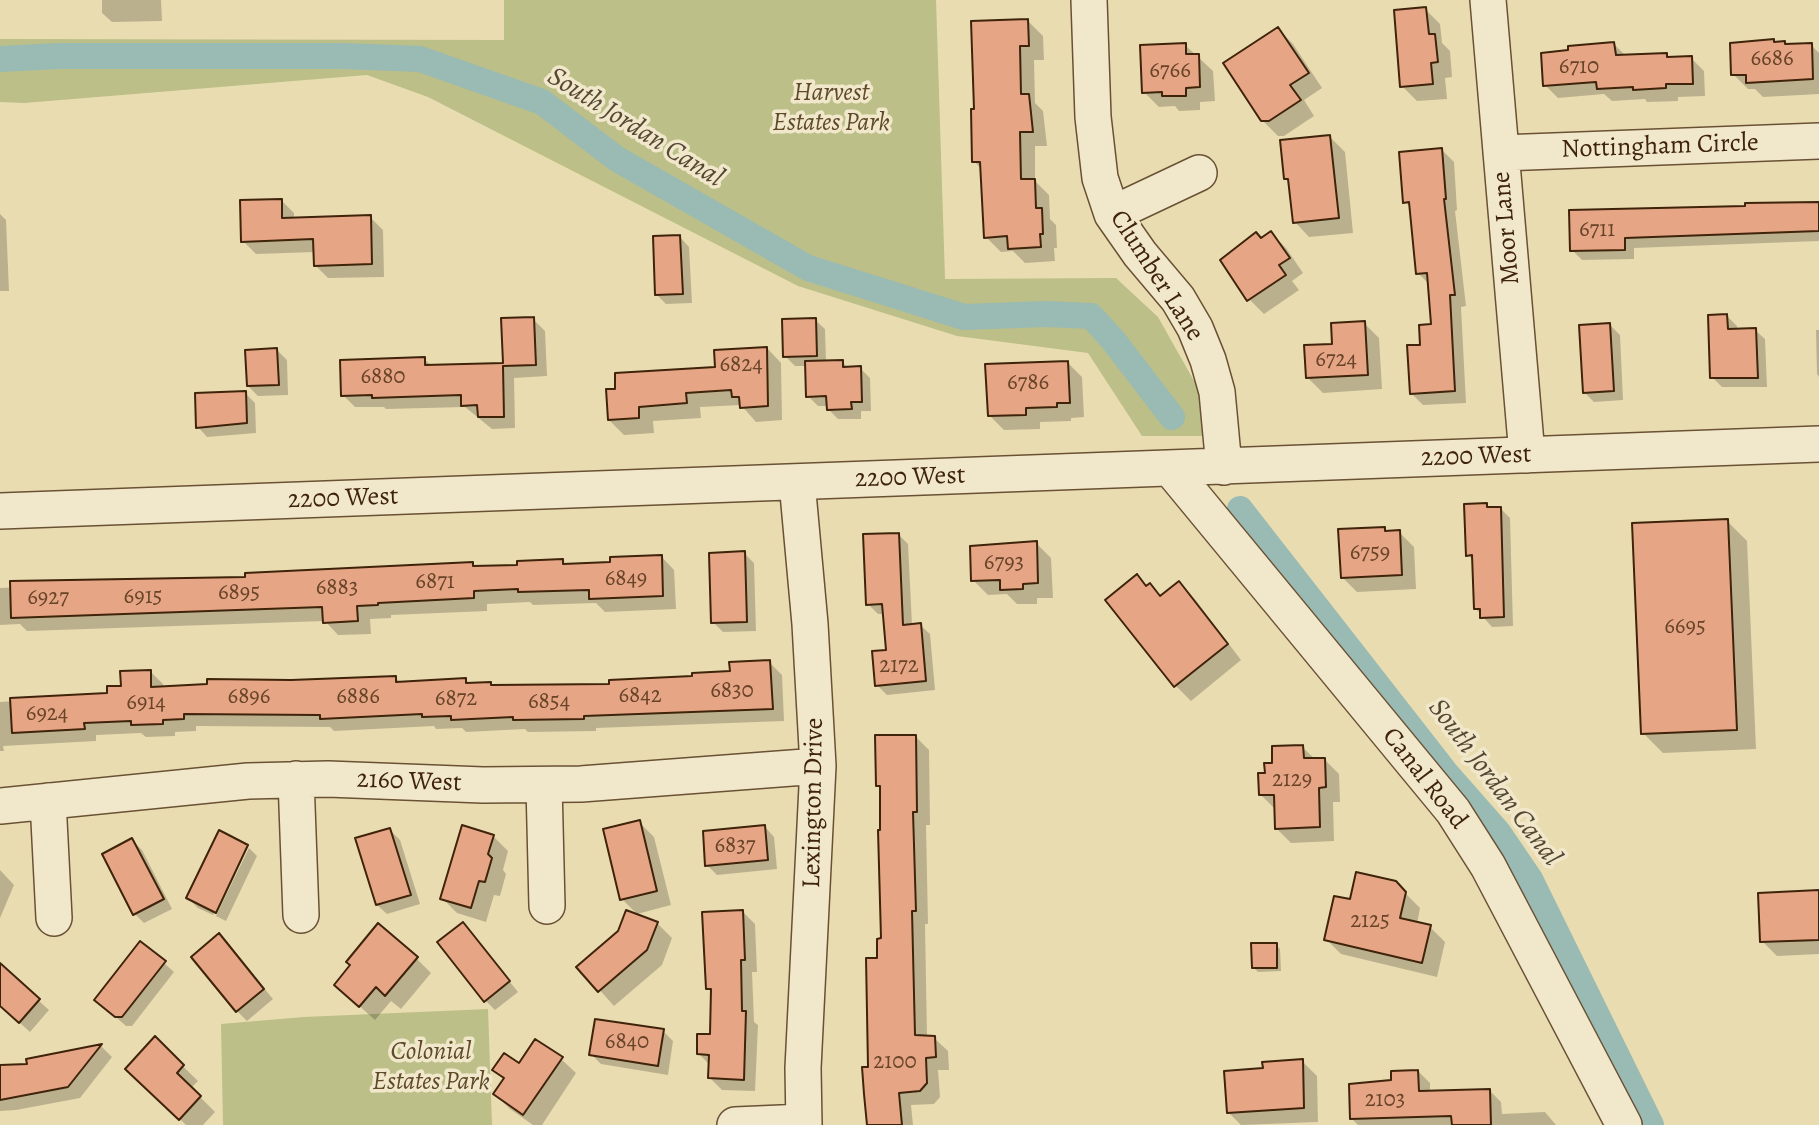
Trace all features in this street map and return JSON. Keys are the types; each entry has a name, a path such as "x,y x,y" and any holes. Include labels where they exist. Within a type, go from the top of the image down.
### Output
{"street":[{"name":"Clumber Lane","path":"1089,0 1100,178 1112,214 1140,254 1178,299 1195,328 1217,392 1224,467"},
{"name":"Moor Lane","path":"1488,0 1527,455"},
{"name":"Nottingham Circle","path":"1500,153 1819,141"},
{"path":"1112,214 1199,173"},
{"name":"2200 West","path":"0,511 1819,444"},
{"name":"Canal Road","path":"1170,468 1453,811 1488,866 1624,1125"},
{"name":"Lexington Drive","path":"797,482 811,637 818,766 803,1068 804,1124"},
{"name":"2160 West","path":"0,806 184,786 296,779 544,785 818,766"},
{"path":"296,779 301,915"},
{"path":"544,785 547,906"},
{"path":"48,801 54,918"},
{"path":"734,1125 804,1124"}],"green space":[{"name":"Harvest Estates Park","path":"504,0 936,0 945,279 1116,278 1158,317 1198,388 1204,436 1142,436 1088,353 957,336 798,286 428,97 367,75 24,103 0,102 0,39 504,40"},
{"name":"Colonial Estates Park","path":"488,1009 492,1125 223,1125 221,1024 304,1017"}],"building":[{"path":"1426,7 1429,34 1435,34 1438,62 1431,63 1433,84 1400,87 1394,10"},
{"path":"1028,19 1029,46 1020,46 1021,94 1029,94 1033,132 1020,132 1021,179 1035,179 1036,208 1042,208 1043,234 1040,234 1041,247 1008,249 1007,236 984,238 980,162 972,162 971,109 974,109 971,21"},
{"path":"1278,27 1309,73 1290,85 1301,100 1269,121 1261,121 1223,63"},
{"path":"1774,39 1774,42 1785,41 1785,44 1812,43 1813,79 1746,83 1746,75 1731,75 1730,43"},
{"path":"1614,42 1616,55 1667,53 1667,57 1692,56 1693,84 1666,84 1666,88 1633,90 1633,87 1597,89 1596,82 1543,86 1541,53 1568,50 1568,46"},
{"path":"1186,43 1186,54 1199,54 1200,87 1186,88 1186,96 1162,96 1162,92 1142,93 1140,45"},
{"path":"1330,135 1339,218 1293,223 1280,140"},
{"path":"1442,148 1444,199 1455,295 1450,295 1455,391 1410,394 1407,345 1420,345 1419,325 1431,324 1427,273 1416,274 1409,202 1403,203 1399,152"},
{"path":"282,199 282,218 371,215 372,264 314,266 313,239 241,242 240,200"},
{"path":"1819,202 1819,231 1625,238 1625,250 1570,251 1569,210"},
{"path":"1271,231 1290,258 1279,265 1286,275 1247,301 1220,260 1256,232 1261,238"},
{"path":"680,235 683,294 655,295 653,236"},
{"path":"1727,314 1728,329 1756,328 1758,378 1710,378 1708,315"},
{"path":"534,317 536,365 503,366 504,417 478,417 477,405 461,406 461,395 372,398 372,395 341,396 340,360 425,357 425,365 503,363 501,318"},
{"path":"816,318 817,356 783,357 782,319"},
{"path":"1365,321 1368,375 1306,378 1304,345 1332,344 1331,323"},
{"path":"1610,323 1614,391 1583,393 1579,325"},
{"path":"767,347 768,406 740,408 739,397 732,397 731,390 686,393 687,403 639,407 639,418 608,420 606,389 615,389 615,373 715,367 714,350"},
{"path":"277,348 279,385 247,386 245,350"},
{"path":"843,360 843,367 861,366 862,402 851,402 852,409 827,410 826,396 806,397 805,361"},
{"path":"1068,361 1070,403 1057,403 1057,407 1026,408 1026,415 988,416 985,364"},
{"path":"246,391 247,423 196,428 195,393"},
{"path":"1487,503 1487,507 1501,507 1504,617 1480,618 1480,609 1474,609 1472,555 1466,556 1464,504"},
{"path":"1728,519 1737,730 1641,734 1632,523"},
{"path":"1385,527 1385,531 1400,530 1402,575 1341,578 1338,529"},
{"path":"899,533 903,625 921,623 926,681 875,686 872,651 886,650 882,604 866,605 863,534"},
{"path":"1037,541 1038,583 1023,584 1023,589 1000,590 1000,580 971,581 970,546"},
{"path":"745,551 747,622 711,623 709,553"},
{"path":"662,555 663,596 589,599 589,590 474,591 474,598 357,606 358,621 323,623 322,607 11,618 10,581 245,577 245,573 473,562 473,566 517,565 517,561 563,559 563,564 610,562 610,557"},
{"path":"1137,574 1146,586 1150,583 1160,596 1179,581 1228,644 1174,687 1105,600"},
{"path":"770,660 773,709 513,720 513,717 451,720 451,716 422,717 422,714 320,719 320,715 184,714 184,719 163,720 163,724 131,725 131,721 84,723 85,729 12,733 10,698 107,693 107,686 121,686 120,671 151,670 151,687 207,684 207,679 291,680 396,676 396,682 466,678 466,683 491,682 491,685 609,684 609,680 692,676 692,673 730,671 729,662"},
{"path":"875,735 916,735 917,812 913,812 916,911 912,911 915,1035 935,1036 936,1057 926,1058 927,1083 920,1091 899,1093 902,1125 867,1125 862,1067 868,1067 866,958 877,958 877,939 881,938 878,830 880,786 876,786"},
{"path":"1303,745 1304,758 1325,758 1326,787 1319,788 1320,827 1275,829 1274,795 1259,795 1258,773 1265,773 1264,763 1272,763 1272,746"},
{"path":"640,820 657,891 620,900 603,829"},
{"path":"462,825 494,835 488,854 492,858 485,882 479,881 471,908 440,899"},
{"path":"765,825 768,860 705,866 703,831"},
{"path":"390,828 411,895 376,905 355,838"},
{"path":"219,830 248,845 216,913 186,898"},
{"path":"132,838 164,899 133,915 102,854"},
{"path":"1356,872 1396,881 1406,892 1400,918 1431,925 1422,963 1324,940 1334,896 1350,899"},
{"path":"1819,890 1819,940 1760,942 1758,893"},
{"path":"626,910 658,922 647,950 598,992 576,967 618,931"},
{"path":"743,910 745,960 741,960 742,1011 746,1011 744,1080 708,1078 709,1055 697,1054 697,1034 710,1034 711,989 706,989 702,912"},
{"path":"463,922 510,981 484,1002 437,942"},
{"path":"378,923 418,957 385,996 376,987 359,1007 334,985 350,965 346,962"},
{"path":"219,933 264,989 236,1012 191,957"},
{"path":"140,941 166,961 122,1017 115,1017 94,1000"},
{"path":"1251,943 1277,943 1277,968 1252,968"},
{"path":"0,963 40,999 19,1023 0,1006"},
{"path":"595,1019 664,1029 658,1066 589,1055"},
{"path":"155,1036 184,1065 177,1073 201,1096 179,1120 125,1069"},
{"path":"535,1039 563,1057 523,1115 493,1094 504,1078 492,1070 504,1053 519,1063"},
{"path":"102,1044 68,1087 0,1100 0,1065 27,1064 26,1059"},
{"path":"1303,1059 1304,1108 1227,1113 1224,1071 1263,1068 1262,1062"},
{"path":"1418,1070 1419,1091 1490,1089 1491,1125 1452,1125 1451,1116 1350,1119 1349,1084 1391,1080 1391,1071"}],"waterway":[{"name":"South Jordan Canal","path":"0,59 59,56 341,56 420,59 542,102 617,159 808,268 964,317 1046,314 1091,316 1113,340 1172,417"},
{"name":"South Jordan Canal","path":"1240,509 1446,773 1498,832 1530,879 1651,1125"}]}
